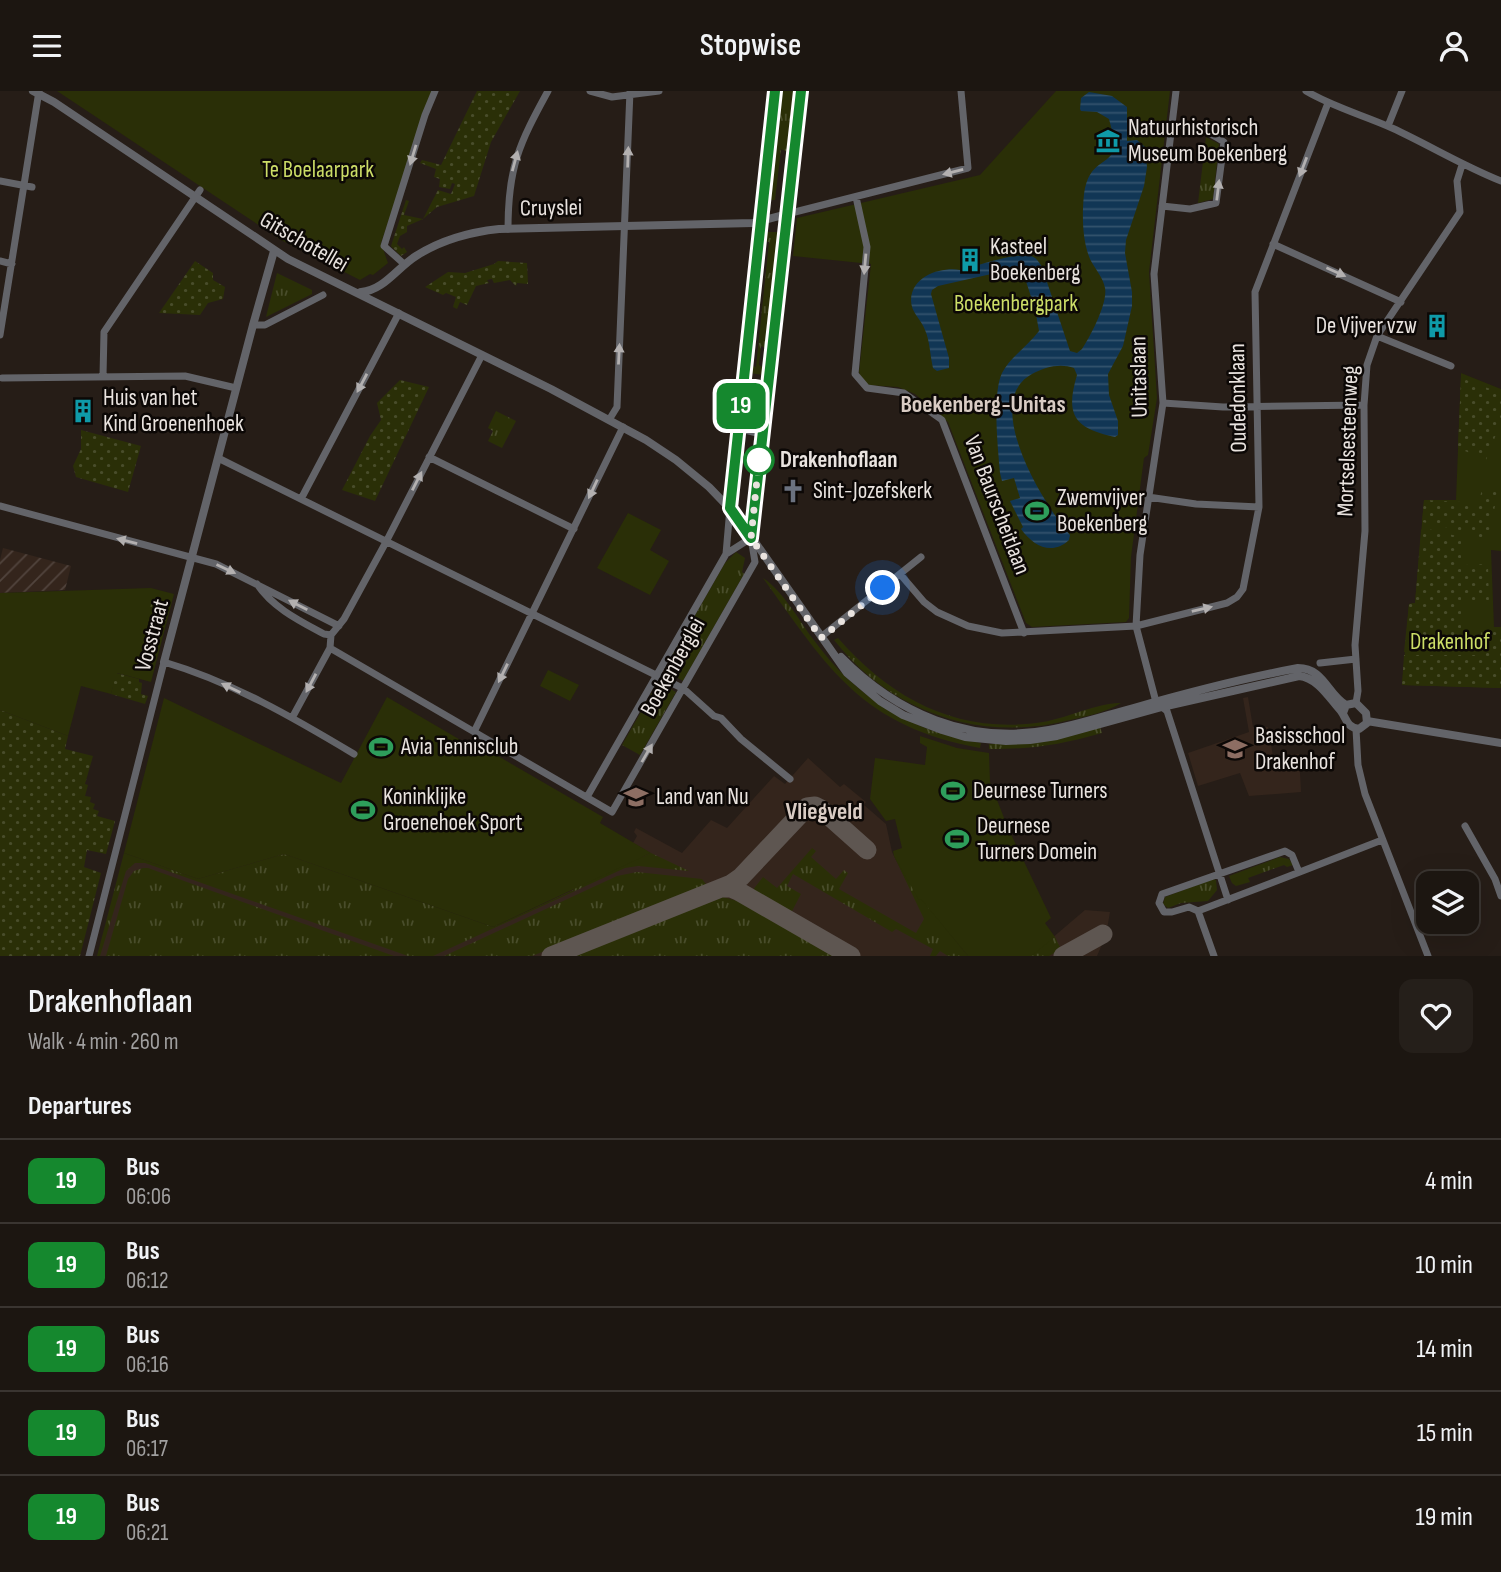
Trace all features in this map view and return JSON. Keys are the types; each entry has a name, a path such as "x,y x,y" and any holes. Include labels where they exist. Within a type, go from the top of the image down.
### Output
{"street":[{"path":"404,264 384,246 435,91"},
{"path":"508,229 508,193 515,159 548,91"},
{"path":"590,91 606,96 659,91"},
{"name":"Boekenberglei","path":"775,91 726,554 587,797 612,812 755,562 751,538 801,91"},
{"path":"762,222 968,168 961,91"},
{"name":"Unitaslaan","path":"1176,91 1154,274 1163,403 1140,555 1136,626 1159,704 1167,711 1228,900"},
{"path":"1388,127 1402,91"},
{"path":"0,335 28,187 37,92"},
{"name":"Gitschotellei","path":"37,92 198,194 274,251 609,420"},
{"path":"1308,92 1501,181"},
{"path":"630,93 617,407 609,420 676,460 730,508 821,638 852,669 886,697 919,714 968,730 1005,734 1046,731 1304,668 1321,677 1345,709 1348,724 1356,729 1363,727 1367,720 1364,709 1356,703 1345,709"},
{"name":"Oudedonklaan","path":"1136,626 1227,603 1237,597 1245,582 1259,507 1255,292 1328,103"},
{"path":"1162,206 1190,209 1216,203 1224,142 1197,128 1172,124"},
{"name":"Mortselsesteenweg","path":"1356,703 1359,691 1356,659 1364,531 1364,405 1367,365 1377,336 1460,212 1457,181 1462,165"},
{"path":"0,181 28,187"},
{"path":"103,376 104,332 198,194"},
{"name":"Van Baurscheitlaan","path":"856,197 867,247 855,373 867,388 904,393 942,420 1024,633"},
{"name":"Cruyslei","path":"359,292 374,290 404,264 425,251 450,239 479,231 762,222"},
{"path":"1273,244 1401,302"},
{"name":"Vosstraat","path":"89,956 274,251"},
{"path":"0,261 12,264"},
{"path":"253,325 265,325 323,295"},
{"path":"301,499 399,313"},
{"path":"1377,336 1451,366"},
{"path":"292,718 330,648 331,635 386,542 482,355"},
{"path":"1,378 185,376 236,388"},
{"path":"1163,403 1223,407 1364,405"},
{"path":"474,732 623,427"},
{"path":"738,428 762,434"},
{"path":"429,457 574,529"},
{"path":"218,458 684,689 790,779"},
{"path":"1148,497 1196,504 1259,507"},
{"path":"0,506 216,564 339,625"},
{"name":"Boekenberglei","path":"726,554 751,538"},
{"path":"821,638 921,557"},
{"path":"900,574 924,602 951,619 984,631 1024,633 1136,626"},
{"path":"257,584 263,593 285,612 324,634 331,635"},
{"path":"330,648 587,797"},
{"path":"1320,663 1356,659"},
{"path":"164,662 205,675 292,718 354,754"},
{"path":"1367,720 1501,743"},
{"path":"1356,729 1362,784 1428,956"},
{"path":"1465,826 1498,878 1501,896"},
{"path":"1299,872 1292,855 1285,851 1219,873 1160,897 1159,903 1164,912 1186,907 1198,911 1382,840"},
{"path":"1198,911 1214,956"}],"shaded area":[{"path":"3,548 71,566 65,590 0,593 0,560"},
{"name":"Basisschool Drakenhof","path":"1248,697 1253,727 1268,727 1273,756 1299,754 1301,792 1249,796 1240,773 1198,786 1188,753 1249,732 1243,698"},
{"path":"808,758 840,787 844,784 866,802 864,805 886,824 892,852 912,892 968,956 99,956 129,855 198,879 284,854 493,928 650,853 633,843 637,836 634,832 636,828 682,853 711,820 727,828 774,776 785,784"},
{"path":"1085,910 1110,912 1106,935 1097,956 1031,956"}],"green space":[{"name":"Te Boelaarpark","path":"57,91 432,91 381,243 388,263 373,275 360,280 281,240"},
{"path":"477,91 520,91 491,142 474,196 437,207 423,219 438,190 451,194 455,184 452,183 450,189 439,187 440,179 434,177 436,169 420,163 422,160 441,165"},
{"path":"777,91 794,91 788,152 781,149 775,200 767,200"},
{"name":"Boekenbergpark","path":"1056,91 1170,91 1149,272 1157,398 1148,455 1144,458 1131,557 1129,618 1126,622 1032,627 1026,623 948,422 915,394 898,387 868,385 861,378 859,372 871,264 793,256 797,218 980,175"},
{"path":"1206,137 1219,144 1213,199 1198,203"},
{"path":"406,200 409,201 404,215 423,219 407,226 407,232 400,236 397,244 407,252 401,256 391,246"},
{"path":"764,232 780,232 767,349 761,346 759,365 765,369 764,375 749,373 750,365 756,367 769,242 763,241"},
{"path":"195,261 213,273 213,280 225,287 223,299 208,303 200,315 159,313"},
{"path":"498,261 527,263 528,284 517,283 516,286 510,280 494,283 492,279 487,280 489,283 476,286 467,305 460,302 457,309 453,307 456,297 425,287 448,272 465,273"},
{"path":"277,273 312,290 312,294 266,317"},
{"name":"Drakenhof","path":"1461,373 1501,389 1501,551 1491,550 1494,627 1501,627 1501,688 1402,685 1409,604 1415,603 1424,500 1456,500"},
{"path":"1461,378 1501,393 1501,422 1486,460 1458,448"},
{"path":"400,380 429,387 375,501 342,490 381,420 377,403"},
{"path":"496,411 516,421 502,448 488,441 493,431 488,428"},
{"path":"81,430 141,446 128,492 76,477 73,466 81,449"},
{"path":"1482,488 1498,491 1488,541 1472,537 1472,533 1422,522 1424,500 1479,503"},
{"path":"628,513 661,530 650,550 669,561 650,595 597,568"},
{"path":"1424,528 1461,537 1461,651 1404,652 1409,604 1415,603 1421,530"},
{"path":"736,552 745,558 742,572 744,574 683,681 664,670 725,563"},
{"path":"1488,564 1489,604 1464,604 1465,565"},
{"path":"763,578 784,598 829,660 866,694 908,721 955,738 981,743 980,748 940,738 906,725 877,709 852,689 830,666"},
{"path":"151,588 174,594 151,682 117,673 111,694 81,686 68,736 0,710 0,593"},
{"path":"151,604 169,608 159,648 143,644 153,616 149,614"},
{"path":"1481,630 1501,630 1501,688 1402,685 1404,655 1480,655"},
{"path":"838,638 881,679 904,695 955,717 1012,725 1043,722 1103,705 1121,703 1090,715 1037,726 972,724 940,716 883,687 857,665 834,640"},
{"path":"548,670 579,685 570,701 540,686"},
{"path":"116,673 139,679 142,683 141,694 148,696 145,704 111,694"},
{"path":"658,682 676,692 640,755 622,745"},
{"name":"Koninklijke Groenehoek Sport","path":"387,697 469,745 472,741 603,817 600,823 651,853 493,927 284,854 198,879 124,853 164,698 341,783"},
{"path":"0,710 68,736 65,749 93,756 85,784 88,785 85,796 91,797 90,802 95,804 93,809 99,811 97,816 115,821 106,854 87,850 84,867 101,873 80,956 0,956"},
{"path":"1100,727 1102,733 1059,743 989,749 989,744 1046,741"},
{"name":"Deurnese Turners Domein","path":"920,736 957,748 989,753 990,782 1008,828 1051,918 1045,923 1055,937 1031,956 968,956 921,899 919,900 894,856 893,851 902,848 895,819 886,821 870,799 875,758 925,765 927,747 920,743"},
{"path":"952,843 1050,940 1055,937 1061,949 1049,956 1021,956 921,898 968,956 948,956 940,951 936,956 930,956 933,949 896,929 892,932 793,874 787,886 801,894 791,913 752,891 763,877 777,888 812,848 816,851 811,857 836,879 844,870 848,873 839,889 916,933 924,919 894,856"},
{"path":"636,852 643,857 651,853 689,871 638,866 625,868 433,956 408,956 145,863 135,863 126,871 100,956 97,956 124,853 198,879 284,854 493,927 574,890 573,886"},
{"path":"1280,857 1289,859 1293,865 1284,865 1248,878 1250,882 1236,886 1232,883 1229,876"},
{"path":"143,868 394,956 106,956 128,879 134,871"},
{"path":"637,872 702,879 706,884 702,889 532,956 444,956 617,876"},
{"path":"1216,880 1217,890 1208,901 1181,903 1168,908 1163,904 1165,897"},
{"path":"723,897 741,902 838,956 571,956"}],"water":[{"path":"1089,92 1112,96 1127,107 1127,141 1137,140 1145,147 1147,167 1144,186 1126,240 1125,253 1132,306 1123,346 1108,374 1109,395 1118,421 1118,435 1115,437 1090,429 1076,418 1072,400 1077,375 1074,368 1053,367 1032,374 1018,388 1012,407 1014,429 1022,454 1046,501 1070,535 1063,545 1050,548 1037,544 1021,529 1023,527 1010,501 1020,498 1014,478 1002,481 1000,473 996,422 999,382 1010,362 1039,331 1022,269 938,286 932,290 949,358 949,368 937,371 933,368 927,334 911,300 917,284 938,271 960,270 1010,257 1036,258 1042,267 1070,351 1077,353 1082,349 1098,320 1105,294 1104,284 1085,244 1084,194 1094,169 1113,153 1116,146 1109,119 1097,112 1080,109 1081,98"}],"taxiway":[{"path":"551,956 731,884 741,877 807,807 815,806 821,809 867,850"},
{"path":"721,888 738,891 851,956"},
{"path":"1063,956 1103,934"}],"bus line":[{"name":"19","path":"775,91 730,508 751,538 801,91"}],"place":[{"name":"Natuurhistorisch Museum Boekenberg","path":"1108,141"},
{"name":"Kasteel Boekenberg","path":"970,260"},
{"name":"De Vijver vzw","path":"1437,326"},
{"name":"Huis van het Kind Groenenhoek","path":"83,411"},
{"name":"Drakenhoflaan","path":"759,460"},
{"name":"Sint-Jozefskerk","path":"793,491"},
{"name":"Zwemvijver Boekenberg","path":"1037,511"},
{"name":"Avia Tennisclub","path":"381,747"},
{"name":"Basisschool Drakenhof","path":"1235,749"},
{"name":"Deurnese Turners","path":"953,791"},
{"name":"Land van Nu","path":"636,797"},
{"name":"Koninklijke Groenehoek Sport","path":"363,810"},
{"name":"Deurnese Turners Domein","path":"957,839"}],"district":[{"name":"Boekenberg-Unitas","path":"983,404"},
{"name":"Vliegveld","path":"824,811"}],"route":[{"path":"759,460 751,538 821,638 883,588"}]}
